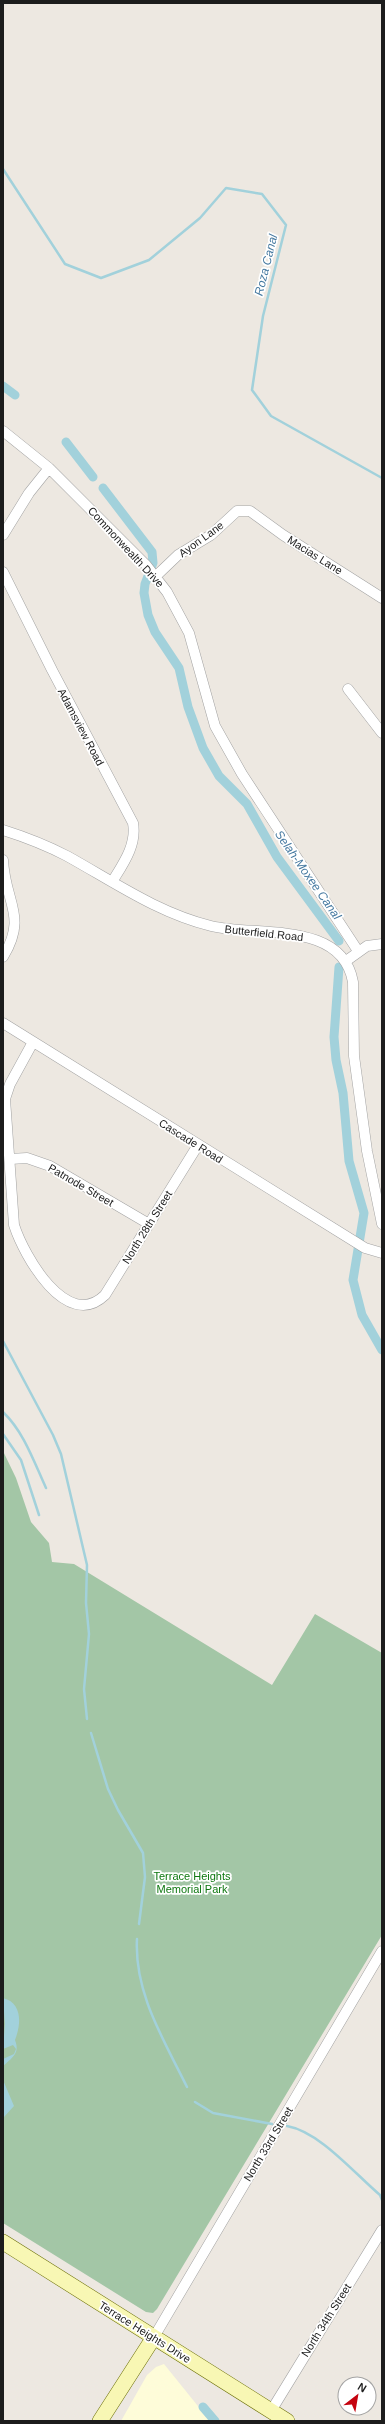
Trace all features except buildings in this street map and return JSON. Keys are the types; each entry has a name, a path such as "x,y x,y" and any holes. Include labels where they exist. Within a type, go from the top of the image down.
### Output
{"main road":[{"name":"Terrace Heights Drive","path":"3,2242 287,2421"},
{"path":"100,2421 154,2337"}],"street":[{"name":"Commonwealth Drive","path":"3,431 48,468 152,571 167,592 189,633 215,726 242,774 358,951"},
{"path":"3,535 29,493 48,468"},
{"name":"Ayon Lane","path":"152,571 211,535 237,511 250,511"},
{"name":"Macias Lane","path":"250,511 283,535 382,598"},
{"name":"Adamsview Road","path":"3,572 52,670 133,823 134,838 131,848 112,882"},
{"path":"348,689 382,733"},
{"name":"Butterfield Road","path":"3,830 44,845 140,899 181,918 225,929 308,937 330,946 346,960"},
{"path":"3,860 4,881 16,923 12,943 3,957"},
{"path":"381,942 358,951 346,960 353,982 354,1056 360,1104 382,1224"},
{"name":"Cascade Road","path":"3,1023 365,1248 382,1253"},
{"path":"10,1159 5,1099 10,1084 33,1042"},
{"name":"North 28th Street","path":"10,1159 14,1225 20,1242 28,1258 47,1282 69,1302 80,1306 91,1305 105,1295 198,1145"},
{"name":"Patnode Street","path":"10,1159 26,1158 50,1166 149,1224"},
{"name":"North 33rd Street","path":"154,2337 382,1951"},
{"name":"North 34th Street","path":"271,2410 382,2230"}],"shaded area":[{"path":"164,2364 210,2421 121,2421 147,2375 156,2367"}],"green space":[{"name":"Terrace Heights Memorial Park","path":"3,1451 16,1478 31,1522 49,1543 52,1562 74,1564 272,1685 315,1614 382,1653 382,1935 157,2309 153,2313 146,2312 3,2223"}],"water":[{"path":"3,1998 10,2001 14,2005 19,2015 19,2021 15,2040 17,2048 16,2052 13,2057 3,2066 3,2059 14,2054 16,2049 13,2045 3,2049 5,2024"},
{"path":"3,2080 14,2106 4,2117 3,2117"}],"waterway":[{"name":"Roza Canal","path":"3,169 65,264 101,278 149,260 200,218 226,188 262,194 286,225 263,316 252,390 271,416 382,478"},
{"name":"Selah-Moxee Canal","path":"3,386 15,395"},
{"name":"Selah-Moxee Canal","path":"66,442 93,477"},
{"name":"Selah-Moxee Canal","path":"103,488 152,552 153,563 145,584 144,593 148,615 155,632 179,668 188,707 203,748 219,776 247,804 277,857 339,941"},
{"name":"Selah-Moxee Canal","path":"339,967 334,1037 336,1060 343,1093 349,1161 364,1213 353,1280 362,1315 382,1350"},
{"path":"3,1341 53,1435 61,1454 87,1565 86,1603 89,1634 84,1689 87,1719"},
{"path":"3,1412 23,1438 46,1488"},
{"path":"3,1434 21,1460 39,1515"},
{"path":"91,1733 108,1789 118,1810 143,1853 145,1877 139,1924"},
{"path":"137,1939 137,1959 145,1997 160,2034 187,2087"},
{"path":"195,2102 213,2113 272,2124"},
{"path":"287,2126 312,2136 336,2154 380,2195 382,2200"},
{"path":"203,2407 215,2421"}]}
